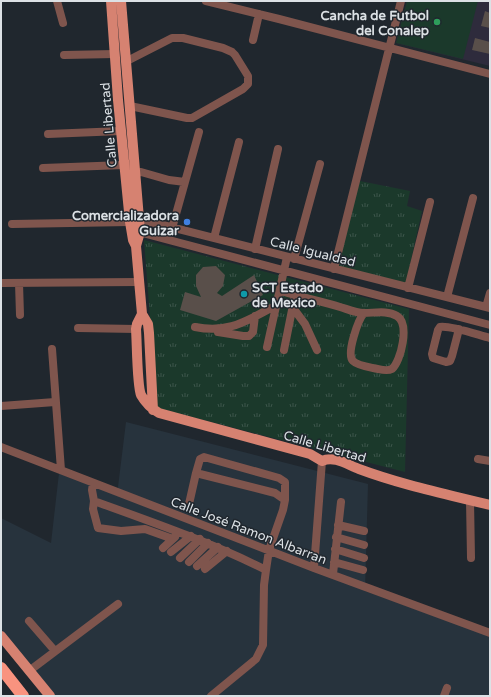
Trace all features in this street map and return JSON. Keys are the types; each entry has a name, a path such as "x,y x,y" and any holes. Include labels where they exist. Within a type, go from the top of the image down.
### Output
{"highway":[{"path":"1,668 23,696"}],"main road":[{"name":"Calle Libertad","path":"110,1 124,165 135,226"},
{"name":"Calle Libertad","path":"121,1 135,173 136,246 142,314 148,324 149,333 153,410"},
{"name":"Calle Libertad","path":"142,314 136,329 140,391 141,395 153,410 164,415 310,454 322,461 326,459 338,460 380,477 490,505"},
{"path":"1,636 50,696"}],"street":[{"path":"57,1 63,23"},
{"path":"206,1 216,2 490,74"},
{"path":"334,269 401,1"},
{"path":"253,40 259,14"},
{"path":"126,61 175,37 223,48 232,52 248,76 248,84 243,89 192,118 130,106"},
{"path":"64,55 115,54"},
{"path":"48,134 121,131"},
{"path":"168,240 173,228 199,132"},
{"path":"214,238 239,142"},
{"path":"255,249 278,149"},
{"path":"267,347 285,270 291,258 320,164"},
{"path":"44,168 124,165"},
{"path":"135,173 141,172 169,180 185,182"},
{"path":"447,297 473,198"},
{"path":"408,288 430,202"},
{"path":"12,224 135,226"},
{"name":"Calle Igualdad","path":"135,226 173,228 488,308"},
{"name":"Calle Igualdad","path":"135,226 168,240 490,324"},
{"path":"1,283 139,282"},
{"path":"19,283 20,315"},
{"path":"281,291 364,313 375,312 392,314 400,318 404,335 397,361 392,369 384,370 370,367 354,362 351,358 350,353 355,334 364,313"},
{"path":"488,308 490,294"},
{"path":"284,350 295,295"},
{"path":"208,329 217,330 229,328 277,305"},
{"path":"293,308 305,324 317,350"},
{"path":"195,326 243,336 250,336 253,332 255,316"},
{"path":"459,330 450,361 446,362 433,358 432,354 439,328 446,326 490,338"},
{"path":"78,328 136,329"},
{"path":"52,349 61,470"},
{"path":"1,406 55,402"},
{"name":"Calle José Ramon Albarran","path":"1,448 314,568 490,633"},
{"path":"189,504 200,459 204,457 279,478 285,482 285,500 283,510 269,550 266,570 264,585 263,645 256,659 211,696"},
{"path":"478,459 490,461"},
{"path":"314,568 322,461"},
{"path":"196,473 275,493 285,500"},
{"path":"93,482 93,509 98,528 121,531 145,529 173,539"},
{"path":"470,500 471,558"},
{"path":"94,501 200,539 266,570"},
{"path":"333,574 341,502"},
{"path":"338,524 364,531"},
{"path":"163,548 180,532"},
{"path":"171,552 190,536"},
{"path":"336,537 364,546"},
{"path":"180,558 200,539"},
{"path":"189,562 208,543"},
{"path":"218,547 201,568 227,551"},
{"path":"335,549 364,558"},
{"path":"334,562 363,570"},
{"path":"29,671 118,604"},
{"path":"29,621 55,651"},
{"path":"444,696 448,688"}],"shaded area":[{"name":"Cancha de Futbol del Conalep","path":"407,1 490,1 490,66 396,43"},
{"path":"126,422 368,484 365,591 490,636 490,696 54,696 1,631 1,518 51,543 59,473 117,495"}],"green space":[{"name":"Cancha de Futbol del Conalep","path":"407,1 478,1 463,59 396,43"},
{"path":"360,181 410,191 407,206 422,211 405,287 335,269"},
{"path":"144,240 409,309 405,472 157,408"}],"building":[{"path":"485,11 490,13 490,28 481,26"},
{"path":"475,38 490,42 490,54 472,50"},
{"name":"SCT Estado de Mexico","path":"216,266 225,275 223,286 217,293 222,296 254,275 263,295 216,321 180,310 185,292 201,297 196,286 196,275 203,267"}],"place":[{"name":"Cancha de Futbol del Conalep","path":"437,22"},
{"name":"Comercializadora Guizar","path":"187,222"},
{"name":"SCT Estado de Mexico","path":"244,294"}]}
